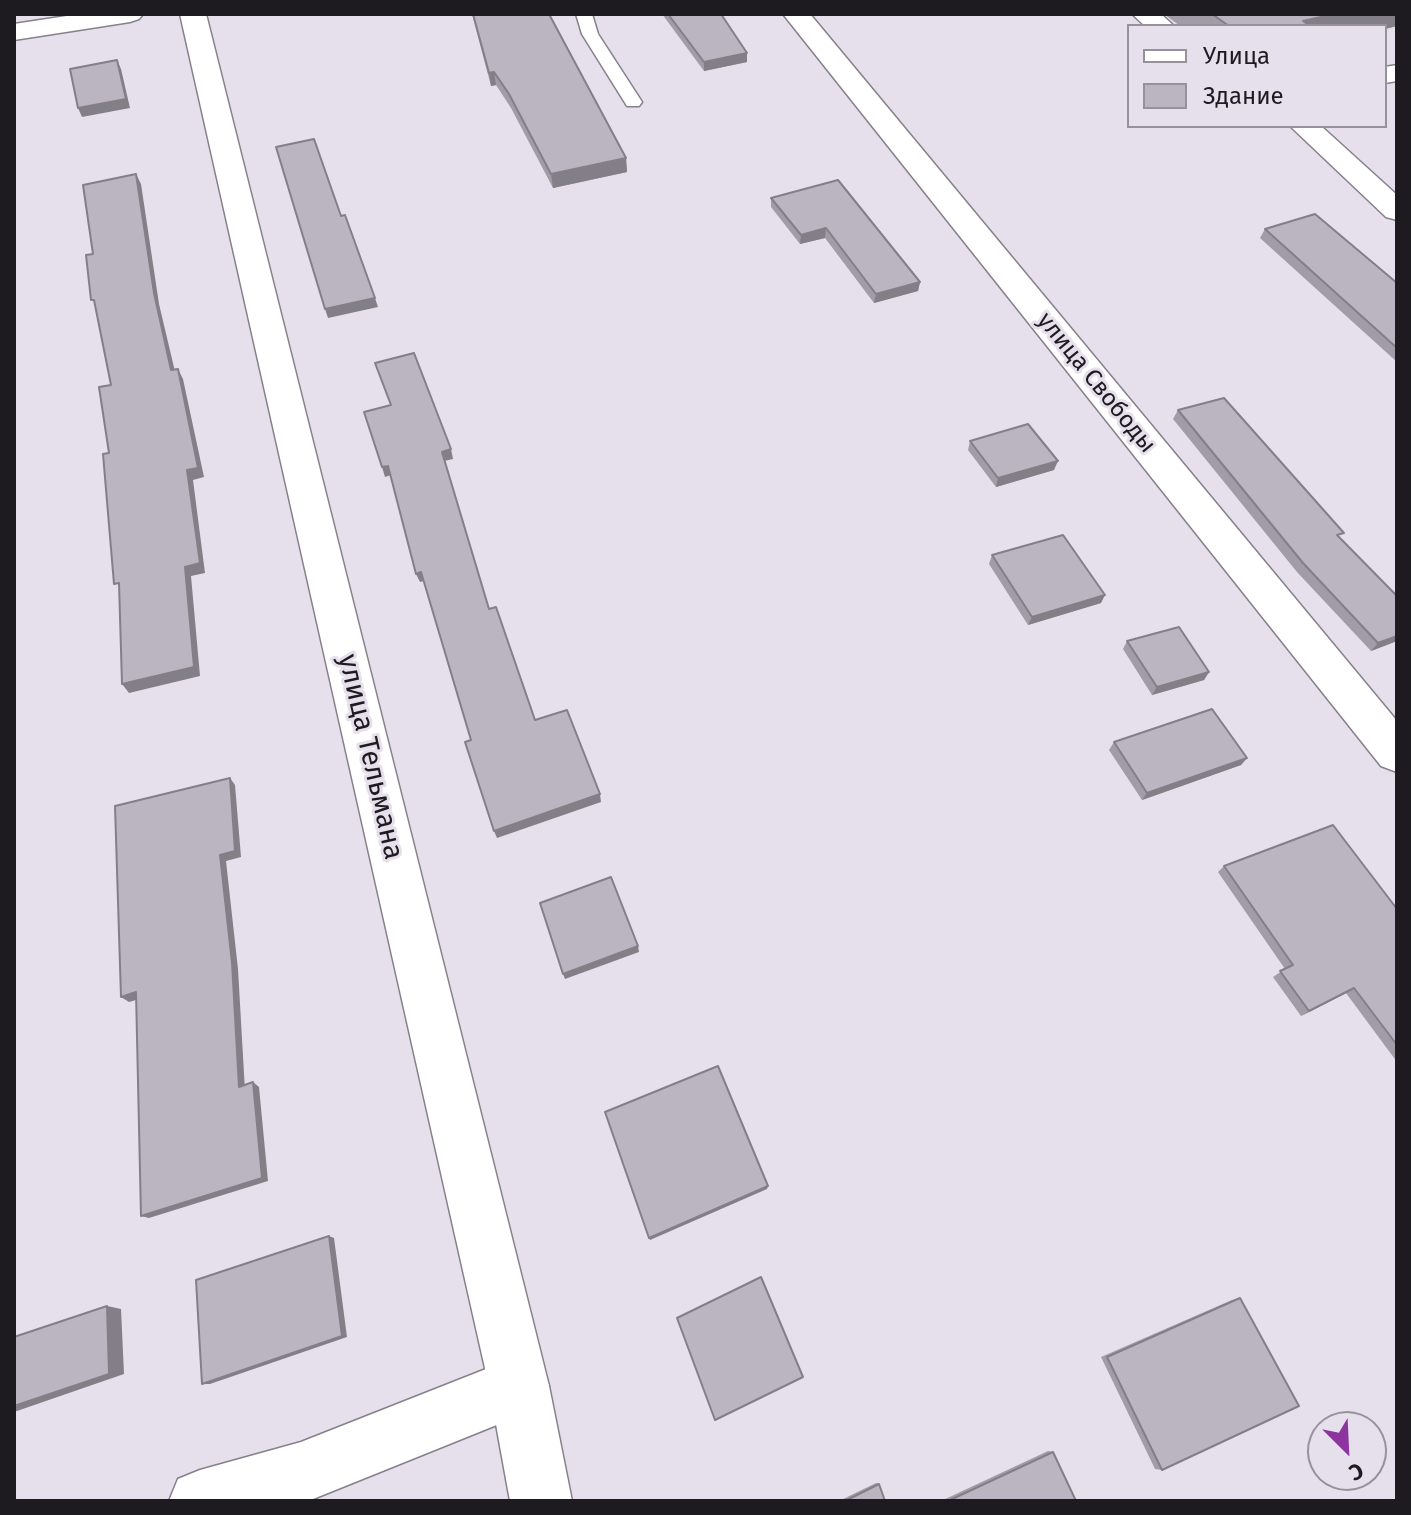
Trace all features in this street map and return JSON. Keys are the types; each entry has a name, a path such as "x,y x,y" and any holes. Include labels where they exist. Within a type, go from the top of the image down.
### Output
{"street":[{"path":"14,32 130,14"},
{"name":"улица Тельмана","path":"193,14 519,1386 541,1501"},
{"name":"улица Свободы","path":"796,14 1397,753"},
{"path":"1306,128 1397,211"},
{"path":"200,1501 301,1473 519,1386"}],"lane":[{"path":"584,14 590,34 633,102"}],"building":[{"path":"473,14 549,14 626,158 551,174 509,94 494,72 489,73"},
{"path":"668,14 721,14 747,53 704,62"},
{"path":"1212,14 1334,14 1303,21 1307,24 1226,24"},
{"path":"117,60 126,99 78,108 70,69"},
{"path":"314,139 375,298 325,309 276,147"},
{"path":"136,174 154,293 171,370 178,369 198,468 187,470 200,563 185,567 194,667 122,684 119,583 114,584 103,454 109,453 99,387 111,385 94,300 91,300 86,255 93,254 83,185"},
{"path":"838,180 920,282 876,294 826,228 801,235 771,198"},
{"path":"1315,214 1397,283 1397,348 1265,229"},
{"path":"414,353 451,449 442,452 489,609 496,607 535,720 567,710 600,794 494,831 465,742 471,740 421,572 416,574 388,466 382,467 364,412 391,405 375,363"},
{"path":"1224,398 1344,533 1337,535 1397,596 1397,636 1378,643 1303,563 1178,410"},
{"path":"1028,424 1058,461 998,478 970,441"},
{"path":"1063,535 1105,595 1032,617 992,555"},
{"path":"1179,627 1209,672 1157,687 1127,641"},
{"path":"1212,709 1247,758 1147,793 1114,742"},
{"path":"230,778 235,851 220,855 232,963 239,1087 253,1082 262,1178 141,1216 136,992 121,997 115,806"},
{"path":"1333,825 1397,909 1397,1045 1354,988 1309,1011 1280,971 1293,965 1224,866"},
{"path":"611,877 638,946 563,974 540,903"},
{"path":"718,1066 768,1186 649,1238 605,1112"},
{"path":"329,1236 342,1336 202,1384 196,1280"},
{"path":"761,1277 803,1377 715,1420 677,1318"},
{"path":"1240,1298 1299,1406 1162,1470 1107,1357"},
{"path":"107,1306 109,1374 14,1406 14,1337"},
{"path":"1053,1452 1076,1501 948,1501"},
{"path":"879,1484 885,1501 845,1501"}]}
